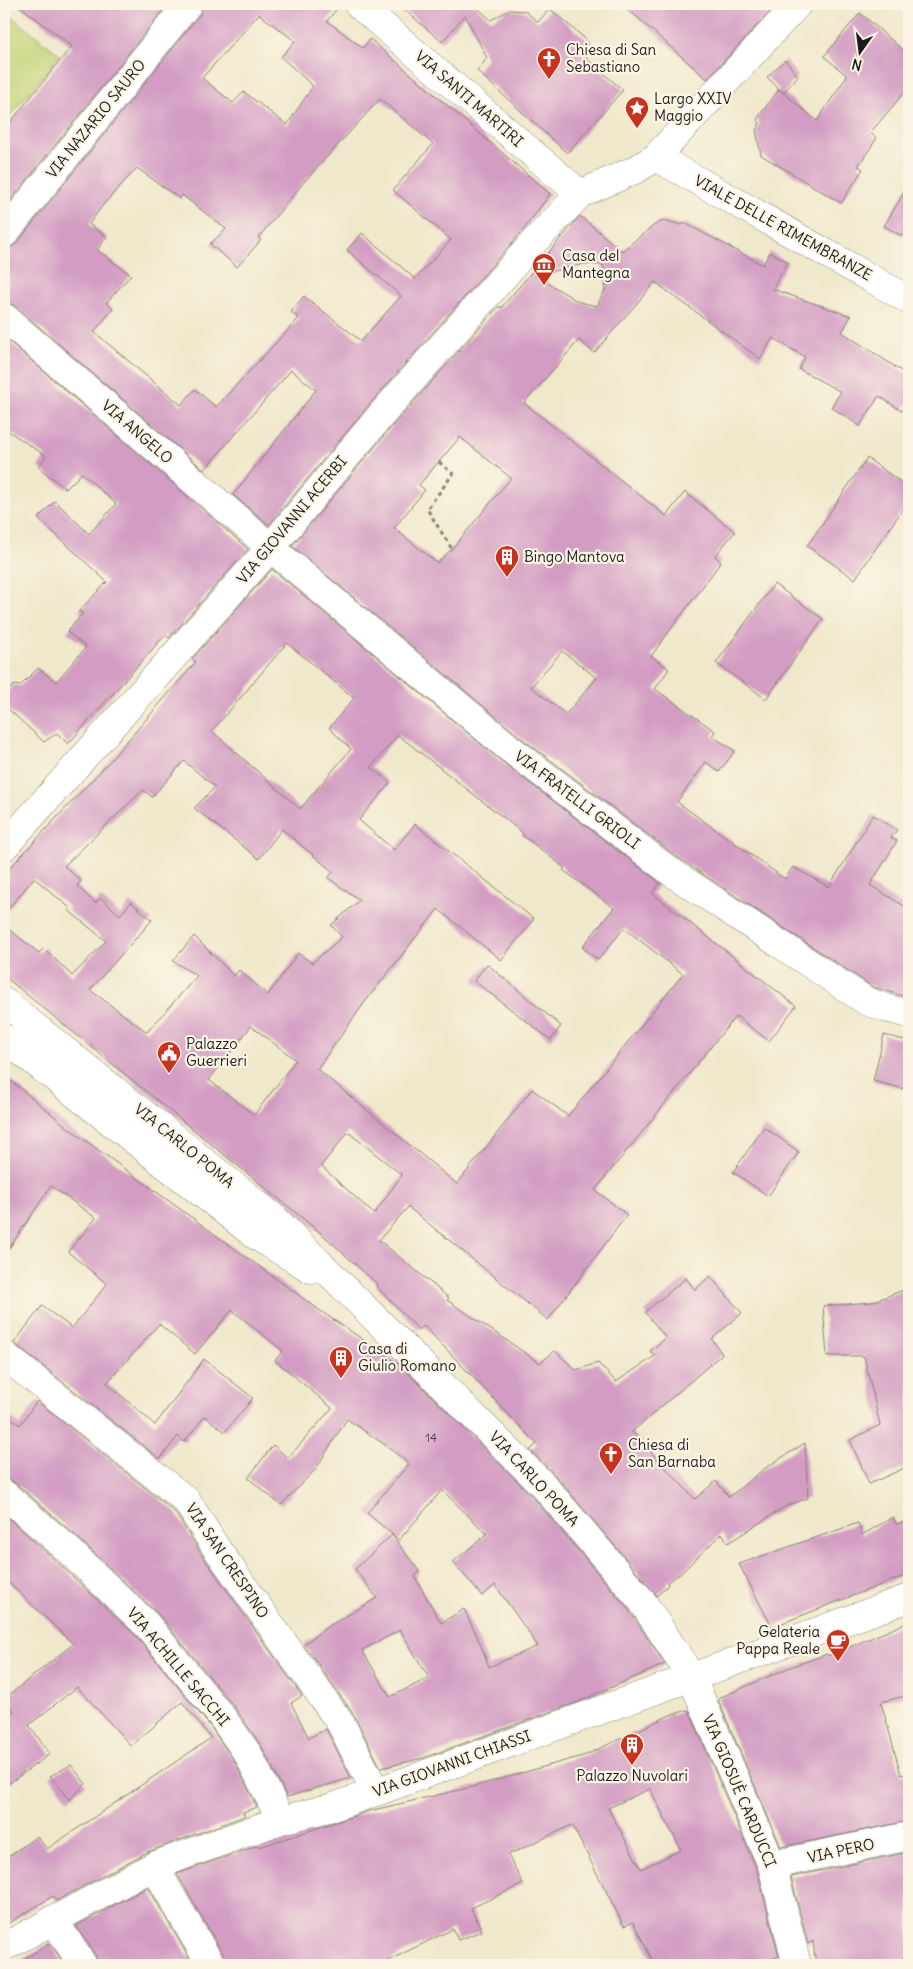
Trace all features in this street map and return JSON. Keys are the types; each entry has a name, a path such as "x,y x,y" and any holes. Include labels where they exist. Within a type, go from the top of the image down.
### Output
{"street":[{"name":"VIA NAZARIO SAURO","path":"4,234 188,4"},
{"name":"VIA SANTI MARTIRI","path":"358,4 580,194"},
{"path":"580,194 637,169 656,157 798,4"},
{"name":"VIALE DELLE RIMEMBRANZE","path":"656,157 909,300"},
{"name":"VIA GIOVANNI ACERBI","path":"4,847 271,547 381,415 533,243 580,194"},
{"name":"VIA ANGELO","path":"4,317 271,547"},
{"name":"VIA FRATELLI GRIOLI","path":"271,547 510,748 671,872 866,1001 909,1014"},
{"name":"VIA CARLO POMA","path":"4,1002 272,1216 356,1298 543,1485 642,1601 691,1676"},
{"name":"VIA CARLO POMA","path":"4,1038 255,1234 356,1298"},
{"name":"VIA SAN CRESPINO","path":"4,1355 186,1500 217,1549 341,1724 376,1792"},
{"name":"VIA ACHILLE SACCHI","path":"4,1494 64,1546 147,1625 222,1717 248,1754 281,1820"},
{"name":"VIA GIOVANNI CHIASSI","path":"4,1947 154,1866 281,1820 333,1807 376,1792 909,1598"},
{"name":"VIA GIOSUÈ CARDUCCI","path":"691,1676 772,1865 796,1965"},
{"name":"VIA PERO","path":"772,1865 909,1836"},
{"path":"154,1866 211,1965"},
{"path":"53,1919 83,1965"}],"path":[{"path":"439,462 453,474 427,509 452,549"}],"green space":[{"path":"12,17 60,55 4,123 4,27"}],"building":[{"path":"17,4 168,4 4,209 4,130 72,46"},
{"path":"203,4 341,4 327,21 363,48 370,39 550,194 525,228 369,405 269,525 233,495 316,390 291,370 204,470 14,305 4,302 4,249 16,244 200,14","holes":["259,14 295,41 281,57 313,86 287,125 244,92 233,103 202,78","380,99 433,144 393,190 451,240 415,279 362,233 347,250 401,296 361,341 304,296 291,312 299,318 216,407 195,389 181,405 94,332 113,309 106,303 131,275 97,250 107,237 89,224 103,205 137,168 180,199 182,195 226,229 210,244 237,267 261,240 258,238 304,182"]},
{"name":"Chiesa di San Sebastiano","path":"398,4 476,4 474,5 491,20 509,10 525,11 538,22 550,9 589,42 580,53 623,90 567,153 477,71 487,58 465,15 442,42"},
{"path":"622,4 777,4 707,79"},
{"path":"860,13 909,55 909,87 870,133 877,138 858,166 863,169 841,203 761,155 756,130 760,123 757,119 779,89 817,121 847,76 824,56"},
{"path":"785,60 798,76 783,93 767,77"},
{"path":"909,184 909,225 902,236 884,226"},
{"path":"580,216 622,251 653,226 664,220 681,225 685,223 763,265 770,252 788,262 772,289 851,316 842,332 909,376 909,401 902,411 879,396 860,426 831,407 841,392 799,369 805,357 773,338 760,359 655,282 594,353 579,340 524,403 666,516 685,492 735,532 715,556 721,562 651,656 669,669 655,689 715,731 712,736 735,751 719,772 706,762 677,802 785,879 793,867 829,887 873,815 897,830 891,838 897,841 870,885 909,909 909,998 873,987 680,859 519,736 292,546 393,425 499,306 501,308","holes":["585,264 603,265 606,283 605,290 597,306 579,302 535,275","460,437 511,478 452,549 437,563 394,528 425,490 419,485","562,651 597,678 566,714 531,687"]},
{"path":"4,337 248,549 169,638 165,635 68,744 57,733 44,742 4,705 4,696 14,685 20,686 38,668 56,682 86,647 67,632 83,613 78,612 107,582 38,518 55,501 89,534 116,504 82,473 66,489 38,467 46,456 4,428"},
{"path":"867,458 909,488 909,500 855,579 807,546"},
{"path":"272,569 500,760 660,883 652,893 796,1006 769,1041 736,1016 595,1190 627,1215 548,1320 408,1207 379,1240 449,1298 447,1300 540,1363 555,1351 576,1370 598,1363 616,1382 655,1356 650,1351 666,1338 645,1312 686,1278 695,1290 710,1276 742,1313 712,1339 722,1354 632,1432 695,1499 716,1481 729,1497 764,1469 805,1443 808,1498 786,1506 728,1543 722,1533 680,1574 667,1582 668,1585 657,1596 555,1475 530,1450 537,1444 424,1326 419,1330 376,1286 377,1284 322,1234 4,976 4,925 39,953 44,948 72,976 106,941 68,910 70,908 34,878 4,914 4,874 109,762 196,662 192,659","holes":["287,643 354,698 329,728 351,749 300,809 212,731","398,735 523,833 522,835 565,868 563,870 614,908 582,947 598,960 624,928 683,974 568,1116 532,1089 457,1184 317,1069 365,1002 438,909 501,960 534,919 415,824 394,850 359,820 390,783 371,767","184,761 215,787 194,808 259,859 282,829 333,872 328,878 360,900 331,925 342,937 312,963 298,953 268,995 239,970 234,976 194,936 173,961 197,976 147,1032 90,990 152,920 131,902 120,915 101,898 95,903 77,886 81,881 64,866 143,790 152,797","251,1026 296,1060 254,1115 209,1080","348,1132 402,1175 374,1214 321,1166"]},
{"path":"774,584 823,619 766,699 716,663"},
{"path":"487,964 561,1026 551,1040 474,981"},
{"path":"884,1035 909,1041 909,1090 873,1081"},
{"path":"4,1075 71,1130 322,1312 399,1364 532,1496 629,1610 665,1664 578,1702 423,1758 381,1768 354,1715 304,1644 327,1627 377,1598 355,1569 392,1535 419,1571 415,1577 441,1623 464,1609 489,1667 538,1646 495,1585 482,1596 453,1562 487,1534 442,1490 399,1540 367,1513 409,1464 391,1449 347,1419 315,1470 281,1505 248,1478 273,1445 288,1458 332,1408 275,1360 283,1351 232,1310 195,1354 159,1324 107,1383 155,1425 204,1359 253,1398 225,1432 205,1416 184,1442 178,1436 160,1459 14,1343 42,1306 72,1328 107,1284 68,1252 96,1218 51,1186 4,1256","holes":["400,1630 429,1678 390,1697 362,1650"]},
{"path":"764,1127 799,1152 768,1196 733,1172"},
{"path":"909,1288 909,1466 869,1484 850,1440 880,1425 864,1356 827,1356 823,1306 872,1302"},
{"path":"37,1401 174,1511 204,1558 302,1696 291,1703 309,1738 326,1729 351,1778 287,1797 262,1747 235,1708 159,1615 74,1534 14,1482 4,1479 4,1412 20,1425"},
{"path":"4,1514 136,1636 210,1726 235,1762 257,1807 243,1812 245,1816 147,1852 56,1901 53,1896 4,1926 4,1860 37,1836 47,1849 211,1738 182,1702 131,1746 77,1687 29,1725 50,1754 4,1787 4,1719 14,1711 4,1699 73,1644 4,1578"},
{"path":"893,1517 896,1524 909,1521 909,1574 772,1627 739,1564 858,1523 862,1535"},
{"path":"909,1622 909,1695 881,1702 901,1775 909,1773 909,1821 781,1847 719,1702 719,1698 788,1668 827,1654 828,1656"},
{"path":"689,1710 757,1870 779,1956 758,1965 655,1965 633,1922 624,1926 572,1825 508,1855 523,1884 471,1908 482,1931 458,1940 453,1929 379,1965 227,1965 225,1957 177,1874 259,1845 260,1847 369,1811 472,1787 586,1755 670,1715","holes":["650,1789 681,1850 641,1869 608,1808"]},
{"path":"71,1765 86,1784 69,1800 50,1776"},
{"path":"909,1852 909,1962 895,1965 816,1965 813,1941 808,1944 791,1877"},
{"path":"148,1887 193,1965 98,1965 96,1956 76,1926"},
{"path":"50,1943 65,1965 14,1965"}],"place":[{"name":"Chiesa di San Sebastiano","path":"549,80"},
{"name":"Largo XXIV Maggio","path":"637,129"},
{"name":"Casa del Mantegna","path":"544,286"},
{"name":"Bingo Mantova","path":"507,578"},
{"name":"Palazzo Guerrieri","path":"169,1074"},
{"name":"Casa di Giulio Romano","path":"341,1379"},
{"name":"Chiesa di San Barnaba","path":"611,1475"},
{"name":"Gelateria Pappa Reale","path":"838,1662"},
{"name":"Palazzo Nuvolari","path":"632,1766"}]}
